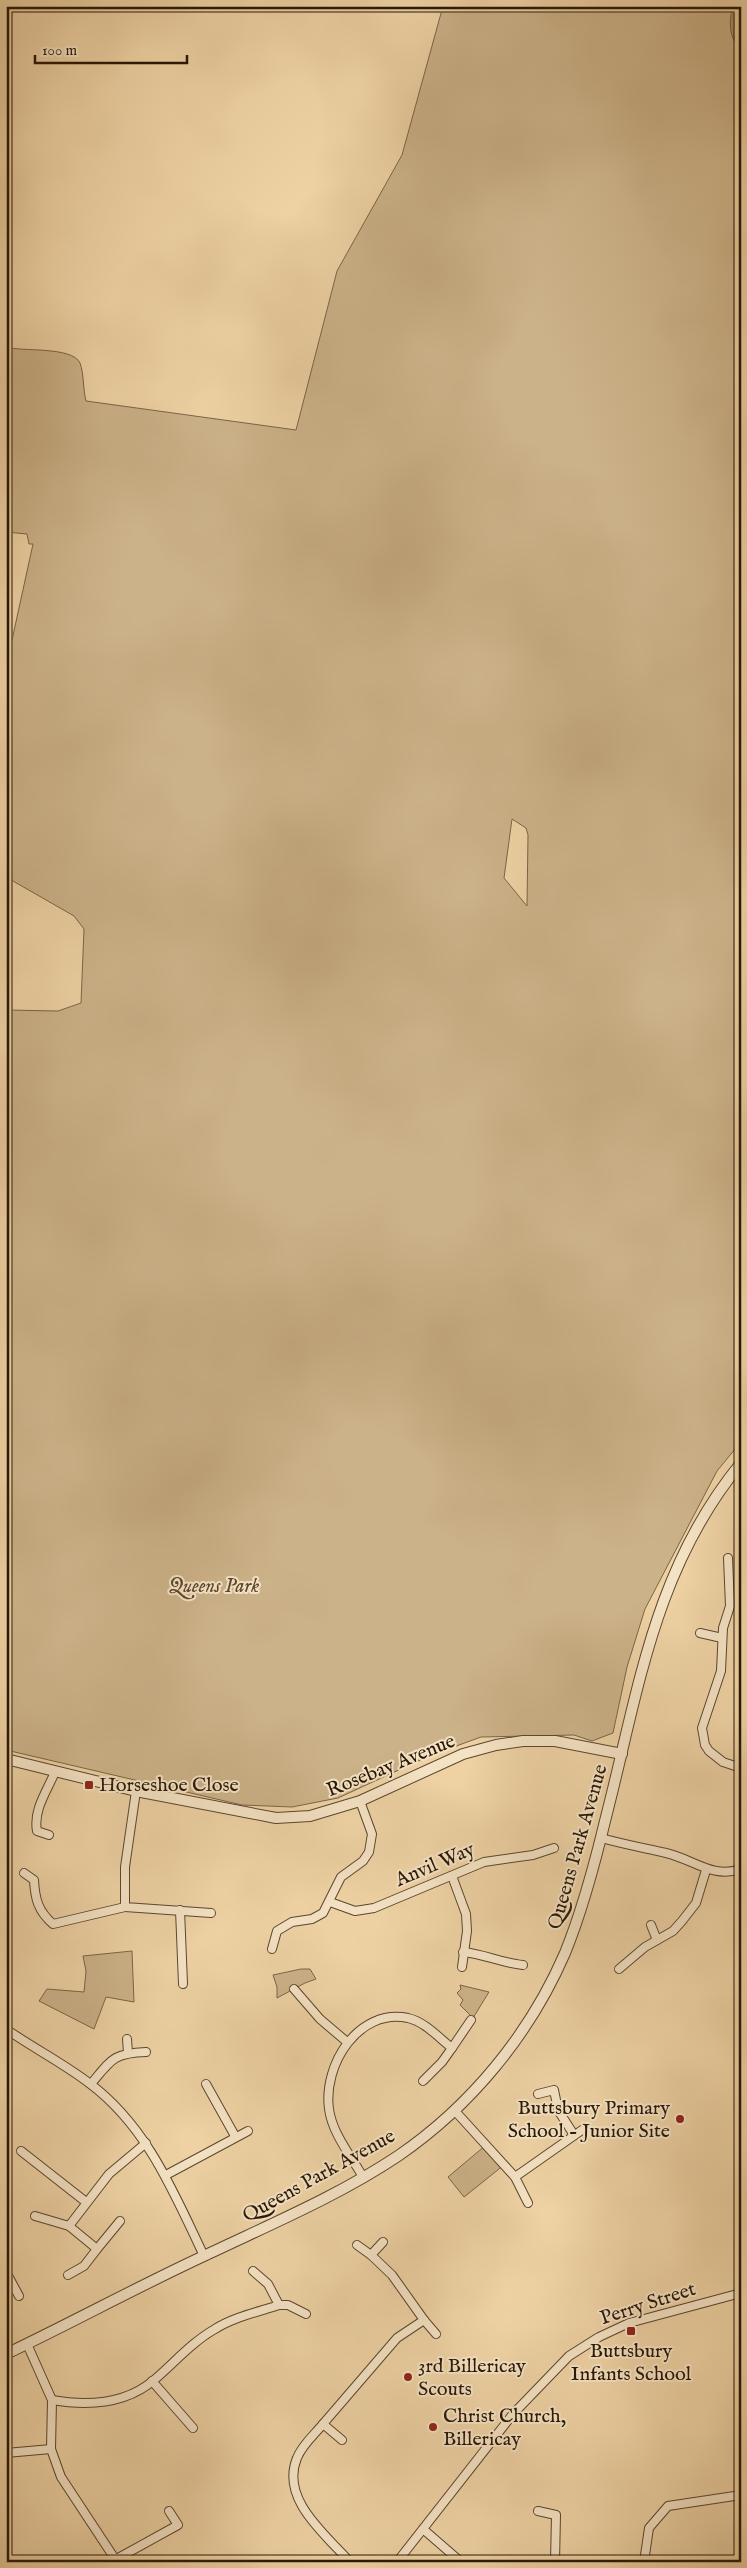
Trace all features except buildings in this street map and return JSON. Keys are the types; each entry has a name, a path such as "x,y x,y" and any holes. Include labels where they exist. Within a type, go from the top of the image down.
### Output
{"street":[{"name":"Queens Park Avenue","path":"6,2354 296,2212 363,2177 400,2155 454,2112 500,2061 543,1995 575,1926 601,1838 646,1651 667,1588 691,1538 741,1462"},
{"path":"728,1558 730,1606 723,1628 721,1671 702,1728 705,1745 709,1750 723,1762 741,1768"},
{"path":"700,1633 722,1638"},
{"name":"Rosebay Avenue","path":"6,1759 136,1791 276,1818 310,1816 360,1801 463,1754 496,1745 523,1741 555,1741 622,1754"},
{"path":"49,1835 37,1831 36,1827 40,1802 46,1794 55,1772"},
{"path":"125,1907 127,1852 136,1791"},
{"path":"272,1949 277,1931 292,1922 312,1919 324,1913 341,1877 363,1861 369,1852 372,1834 360,1801"},
{"path":"601,1838 648,1851 666,1853 706,1870 724,1872 741,1869"},
{"name":"Anvil Way","path":"330,1902 355,1911 363,1910 484,1862 533,1855 554,1848"},
{"path":"619,1969 657,1940 673,1931 696,1903 706,1870"},
{"path":"24,1874 34,1880 36,1902 43,1915 53,1924 125,1907 211,1913"},
{"path":"452,1876 466,1914 467,1931 462,1967"},
{"path":"180,1910 183,1984"},
{"path":"652,1925 657,1940"},
{"path":"463,1952 479,1954 502,1963 523,1965"},
{"path":"294,1989 320,2018 347,2042"},
{"path":"363,2177 336,2133 329,2109 330,2081 334,2066 347,2042 359,2031 375,2022 394,2017 422,2023 452,2048"},
{"path":"423,2081 442,2062 471,2020"},
{"path":"6,2029 91,2084 120,2111 146,2143 166,2175 204,2256"},
{"path":"127,2040 128,2053"},
{"path":"91,2084 110,2061 128,2053 146,2052"},
{"path":"206,2084 235,2136"},
{"path":"538,2094 554,2090 558,2110 574,2135"},
{"path":"454,2112 515,2178 528,2203"},
{"path":"515,2178 582,2130"},
{"path":"166,2175 235,2136 248,2131"},
{"path":"69,2226 86,2202 116,2167 146,2143"},
{"path":"21,2151 86,2202"},
{"path":"35,2216 69,2226 97,2248"},
{"path":"68,2275 84,2266 120,2221"},
{"path":"371,2255 383,2242"},
{"path":"357,2245 371,2255 392,2275 436,2334"},
{"path":"253,2271 268,2284 279,2305"},
{"path":"6,2272 19,2296"},
{"name":"Perry Street","path":"397,2562 437,2508 513,2414 569,2356 598,2337 629,2323 741,2293"},
{"path":"52,2400 85,2403 110,2401 126,2396 152,2381 216,2328 279,2305 288,2305 306,2314"},
{"path":"350,2562 298,2502 293,2488 296,2458 397,2338 424,2320"},
{"path":"28,2344 52,2400 51,2449 62,2478 113,2561 178,2525 169,2511"},
{"path":"152,2381 193,2428"},
{"path":"323,2424 342,2440"},
{"path":"6,2453 51,2449"},
{"path":"644,2562 649,2528 668,2506 741,2495"},
{"path":"538,2511 556,2514 554,2562"},
{"path":"423,2529 462,2562"}],"green space":[{"name":"Queens Park","path":"443,6 741,6 741,1442 717,1471 645,1609 627,1667 613,1733 592,1741 574,1735 481,1737 429,1756 338,1798 292,1807 242,1805 6,1750 6,1010 58,1011 81,1003 84,929 74,916 6,877 6,639 12,640 33,544 29,544 27,534 6,532 6,347 57,352 75,358 80,363 86,401 296,430 337,271 402,155","holes":["512,819 526,828 528,835 527,906 504,878"]},
{"path":"132,1951 134,2002 106,1997 94,2029 39,2001 47,1989 84,1992 86,1971 83,1956"},
{"path":"310,1969 316,1979 277,1998 277,1987 273,1975"},
{"path":"460,1985 489,1992 473,2018 460,2005 463,2000 457,1993 461,1989"},
{"path":"486,2145 504,2165 464,2197 448,2177"}],"shaded area":[{"path":"733,6 741,6 741,48 734,40 731,29"}],"place":[{"name":"Horseshoe Close","path":"89,1785"},
{"name":"Buttsbury Primary School - Junior Site","path":"680,2119"},
{"name":"Buttsbury Infants School","path":"631,2331"},
{"name":"3rd Billericay Scouts","path":"408,2377"},
{"name":"Christ Church, Billericay","path":"433,2427"}]}
